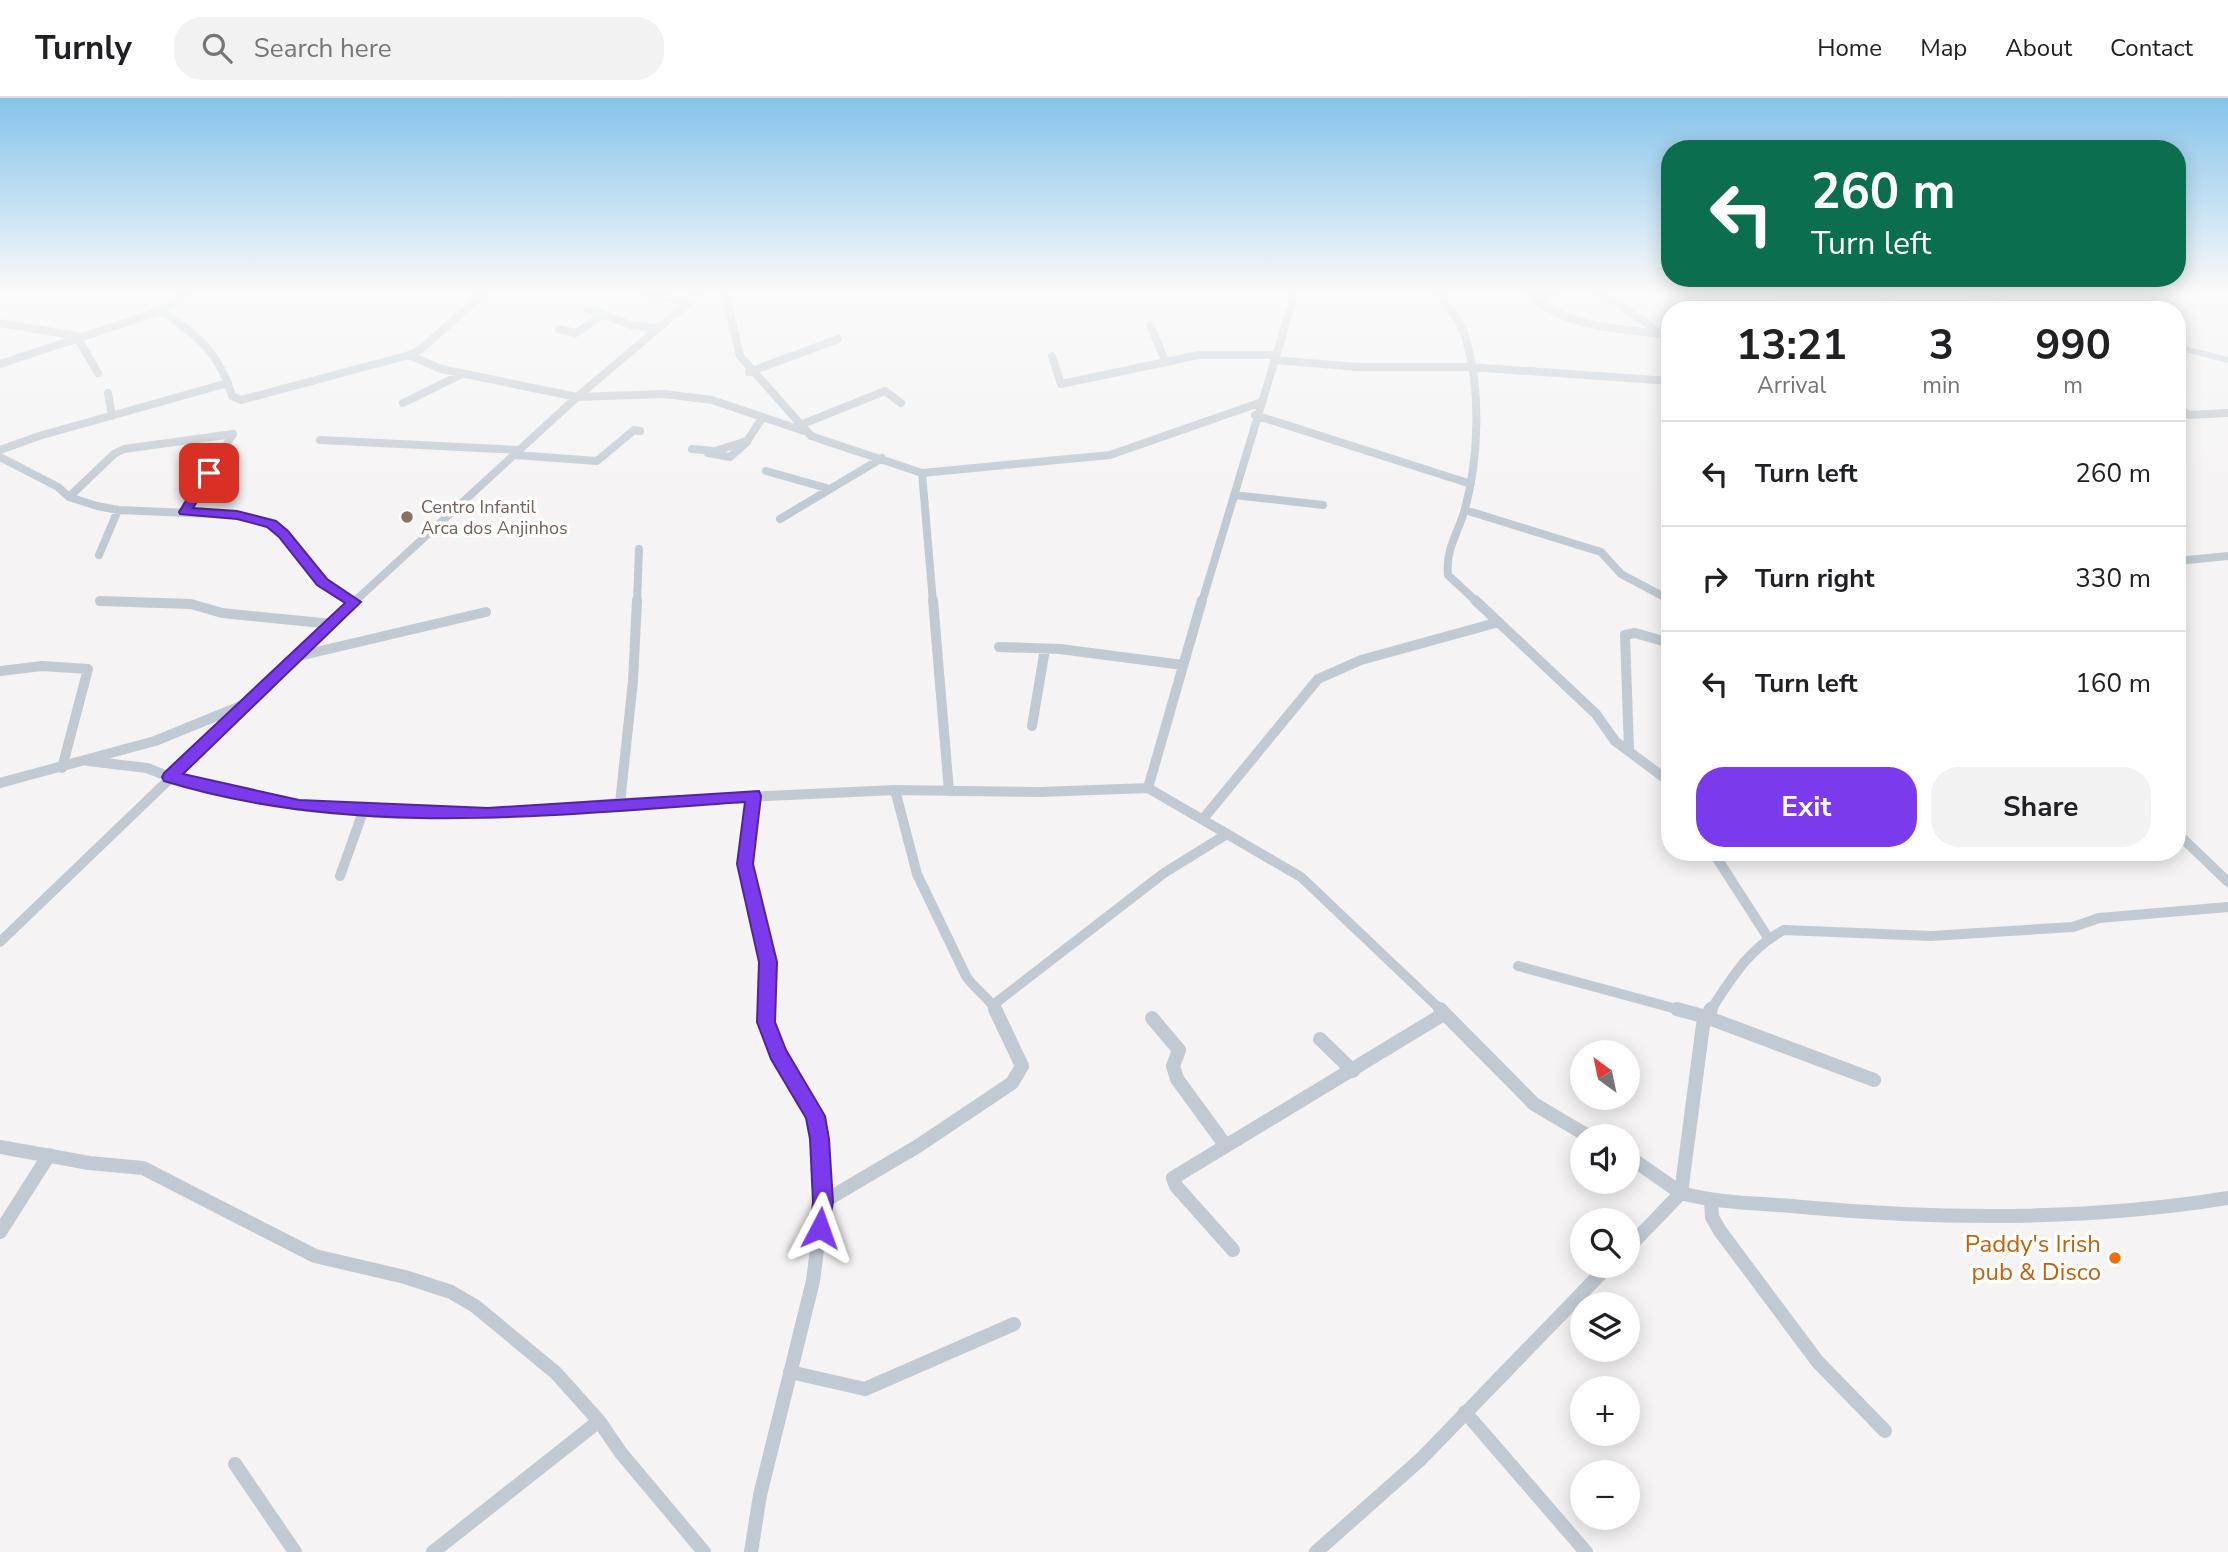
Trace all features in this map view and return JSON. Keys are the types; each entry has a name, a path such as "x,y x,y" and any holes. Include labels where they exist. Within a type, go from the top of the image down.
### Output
{"street":[{"path":"91,361 98,373"},
{"path":"218,361 232,396 241,400 387,361"},
{"path":"422,361 462,374 577,397 664,394 712,400 803,428 885,391 901,402"},
{"path":"0,942 354,602 619,361"},
{"path":"743,361 749,372 803,428 820,440 922,472 1110,455 1259,403"},
{"path":"749,372 779,361"},
{"path":"1054,361 1061,384 1162,361"},
{"path":"1148,788 1255,415 1273,361"},
{"path":"1301,361 1358,367 1470,367 1661,380"},
{"path":"1469,361 1474,416 1471,484 1465,510 1448,556 1448,575 1596,714 1615,741 1661,775"},
{"path":"402,403 462,374"},
{"path":"0,450 228,383"},
{"path":"108,393 112,416"},
{"path":"2186,413 2227,413"},
{"path":"1255,415 1471,484"},
{"path":"692,449 728,459 737,456 763,417"},
{"path":"320,440 597,461 634,430 640,431"},
{"path":"69,497 114,454 124,449 233,434 185,512"},
{"path":"849,449 856,465"},
{"path":"0,457 58,487 69,497 118,510 237,515 272,524 322,582 354,602"},
{"path":"780,519 830,489 856,465 882,458"},
{"path":"766,471 830,489"},
{"path":"922,472 949,791"},
{"path":"1234,495 1323,505"},
{"path":"99,555 118,510"},
{"path":"1465,510 1601,552 1621,574 1661,595"},
{"path":"620,803 634,681 639,549"},
{"path":"2186,560 2228,556"},
{"path":"100,601 191,604 222,613 332,624"},
{"path":"299,656 486,612"},
{"path":"1203,819 1318,679 1361,660 1499,622"},
{"path":"1629,750 1625,635 1635,634 1661,641"},
{"path":"999,647 1045,649 1183,665"},
{"path":"1032,726 1045,649"},
{"path":"0,671 42,666 88,668 62,768"},
{"path":"0,783 155,741 250,702"},
{"path":"88,761 146,768 170,777 299,806 488,814 620,803 895,790 1040,792 1148,788 1301,877 1389,958 1442,1015 1534,1104 1570,1125"},
{"path":"823,1202 918,1146 1012,1083 1022,1066 992,1004 975,990 966,976 917,874 895,790"},
{"path":"751,1552 760,1495 813,1281 823,1202 820,1139 815,1116 770,1038 766,1022 768,962 745,864 754,796"},
{"path":"341,876 364,809"},
{"path":"992,1004 1164,873 1227,834"},
{"path":"2186,842 2228,882"},
{"path":"1719,861 1767,936"},
{"path":"1640,1236 1681,1193 1706,1017 1752,951 1767,936 1784,930 1943,935 2073,927 2099,918 2228,907"},
{"path":"1518,966 1706,1017 1874,1080"},
{"path":"1233,1250 1172,1182 1173,1178 1442,1015"},
{"path":"1152,1018 1179,1050 1173,1066 1177,1079 1226,1146"},
{"path":"1320,1040 1353,1071"},
{"path":"0,1147 143,1168 315,1256 405,1277 451,1292 475,1306 556,1373 599,1421 621,1452 704,1552"},
{"path":"0,1232 50,1155"},
{"path":"1640,1165 1681,1193 1711,1201 1961,1216 2053,1216 2185,1206 2228,1198"},
{"path":"1711,1201 1712,1217 1720,1231 1817,1361 1885,1431"},
{"path":"1316,1552 1421,1459 1596,1278"},
{"path":"790,1372 864,1389 1014,1324"},
{"path":"1465,1412 1586,1552"},
{"path":"433,1552 599,1421"},
{"path":"235,1464 295,1552"}],"place":[{"name":"Centro Infantil Arca dos Anjinhos","path":"407,517"},
{"name":"Paddy's Irish pub & Disco","path":"2115,1258"}],"route":[{"path":"209,473 185,512 237,515 272,524 322,582 354,602 170,777 299,806 488,814 754,796 745,864 768,962 766,1022 770,1038 815,1116 820,1139 823,1202 820,1228"}]}
